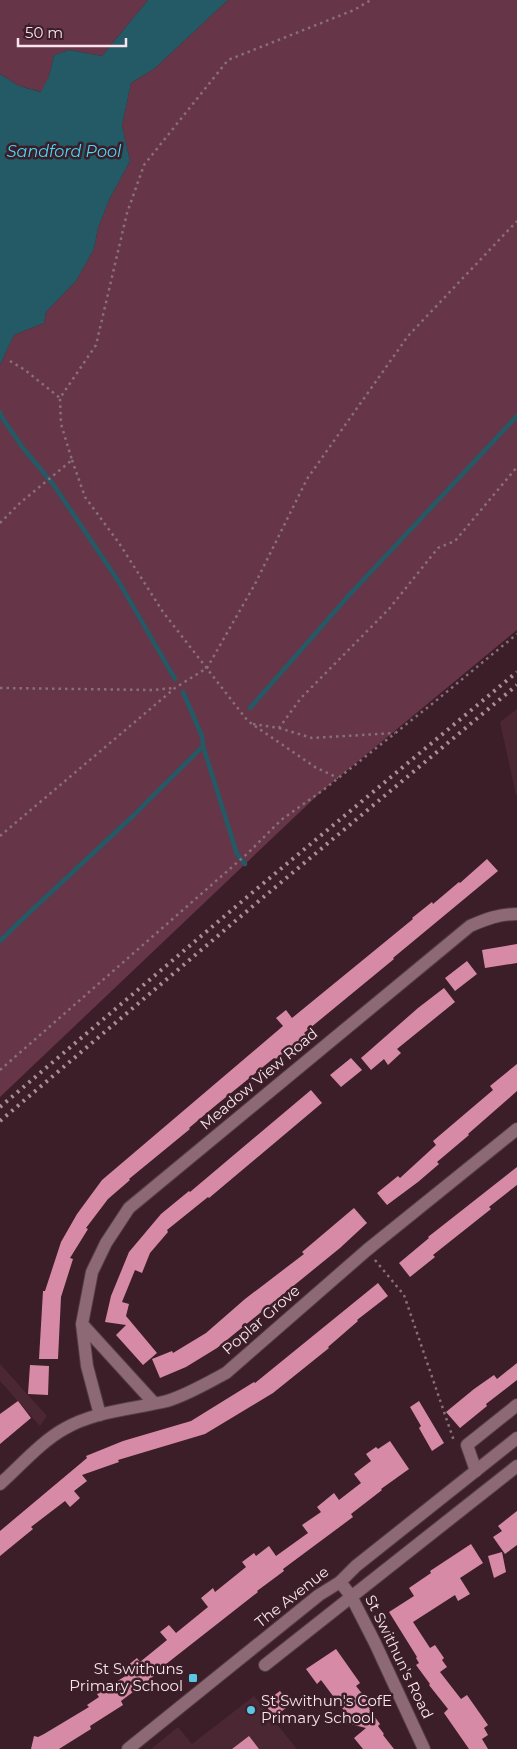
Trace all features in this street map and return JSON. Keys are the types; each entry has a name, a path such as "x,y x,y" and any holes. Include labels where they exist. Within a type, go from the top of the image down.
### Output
{"street":[{"name":"Meadow View Road","path":"100,1414 87,1366 82,1324 92,1272 106,1243 129,1208 470,926 488,918 505,914 517,914"},
{"name":"Poplar Grove","path":"0,1484 53,1436 65,1428 100,1414 168,1400 194,1390 226,1373 366,1250 517,1130"},
{"path":"82,1324 154,1403"},
{"path":"476,1471 467,1445 517,1405"},
{"name":"The Avenue","path":"128,1749 319,1595 340,1582 356,1566 517,1438"},
{"path":"265,1665 517,1466"},
{"name":"St Swithun's Road","path":"340,1582 351,1596 375,1642 424,1749"}],"path":[{"path":"339,777 315,767 252,724 163,612 119,543 85,497 62,424 60,398 96,345 127,213 144,165 228,60 354,10 372,0"},
{"path":"0,836 175,688 207,668 255,584 307,479 408,336 517,220"},
{"path":"10,361 25,370 60,398"},
{"path":"0,523 20,503 72,460"},
{"path":"279,728 302,698 389,609 438,548 455,541 517,467"},
{"path":"0,1070 235,864 281,820 396,733 517,634"},
{"path":"0,688 153,690 175,688"},
{"path":"252,724 279,728 312,738 396,733"},
{"path":"366,1250 404,1295 455,1444"}],"shaded area":[{"path":"0,0 148,0 102,56 69,50 54,55 49,76 42,92 19,86 0,74"},
{"path":"228,0 517,0 517,630 322,791 0,1097 0,365 14,335 44,323 46,312 76,281 94,249 98,228 110,198 130,161 122,126 131,83 154,69"},
{"path":"517,709 517,795 516,795 500,722"},
{"path":"0,1364 47,1416 40,1426 0,1381"},
{"name":"St Swithun's CofE Primary School","path":"254,1696 297,1749 151,1749 178,1727 192,1744"}],"water":[{"name":"Sandford Pool","path":"148,0 228,0 154,69 131,83 122,126 130,161 110,198 98,228 94,249 76,281 46,312 44,323 14,335 0,365 0,74 19,86 41,92 49,76 54,55 69,50 102,56"}],"building":[{"path":"487,859 498,871 304,1033 306,1035 276,1059 274,1058 215,1106 108,1199 86,1228 88,1229 70,1258 73,1259 61,1297 58,1359 39,1359 43,1291 45,1291 61,1242 77,1214 102,1180 283,1026 276,1018 286,1010 292,1018 412,918 460,883"},
{"path":"517,944 517,963 485,968 482,950"},
{"path":"467,961 477,974 455,991 445,978"},
{"path":"444,988 455,1002 397,1049 401,1053 388,1065 384,1059 371,1070 361,1058"},
{"path":"351,1058 362,1070 341,1087 330,1075"},
{"path":"517,1064 517,1091 437,1162 439,1164 387,1205 377,1193 398,1176 400,1178 436,1145 433,1141 493,1090 490,1086"},
{"path":"311,1090 322,1103 209,1198 167,1230 168,1232 150,1253 142,1273 135,1270 122,1302 129,1304 126,1316 157,1353 143,1365 116,1335 126,1325 105,1322 111,1296 129,1252 161,1214 190,1192"},
{"path":"517,1167 517,1185 489,1207 491,1209 433,1255 435,1257 410,1277 399,1263 428,1237"},
{"path":"354,1208 367,1223 340,1248 217,1348 186,1367 160,1378 152,1359 172,1351 173,1353 206,1333 245,1299 304,1254 302,1252"},
{"path":"378,1283 388,1296 357,1320 329,1348 273,1393 205,1434 118,1460 119,1462 82,1475 87,1481 74,1491 80,1498 70,1507 65,1501 31,1527 33,1529 0,1556 0,1531 87,1458 86,1456 123,1441 191,1421 255,1383"},
{"path":"517,1363 517,1380 486,1404 487,1406 460,1428 446,1412 494,1375 497,1379"},
{"path":"30,1365 49,1366 48,1395 28,1394"},
{"path":"18,1401 31,1418 0,1444 0,1414"},
{"path":"419,1401 444,1443 432,1451 410,1407"},
{"path":"390,1441 409,1469 351,1514 353,1517 283,1569 284,1571 121,1701 123,1705 90,1726 91,1729 59,1749 31,1749 34,1736 38,1737 44,1734 89,1707 87,1705 99,1697 97,1694 101,1691 100,1689 109,1683 111,1685 132,1672 127,1666 137,1658 140,1662 167,1640 160,1632 169,1625 176,1633 208,1607 201,1598 213,1588 215,1592 246,1567 242,1562 254,1553 256,1556 269,1546 276,1556 308,1533 302,1525 321,1512 317,1507 334,1493 339,1500 361,1483 354,1474 371,1461 366,1454"},
{"path":"517,1511 517,1545 505,1554 493,1537 502,1531 498,1526"},
{"path":"471,1544 483,1563 460,1578 470,1594 458,1601 455,1595 413,1622 430,1648 435,1645 444,1658 442,1660 447,1667 440,1672 461,1699 467,1695 488,1725 484,1728 488,1735 482,1739 488,1749 469,1749 444,1713 448,1709 416,1665 419,1663 417,1657 389,1612 414,1596 409,1588 431,1573 430,1571"},
{"path":"502,1552 506,1572 494,1578 488,1556"},
{"path":"336,1649 360,1683 356,1686 372,1706 369,1709 380,1724 378,1726 383,1735 394,1749 363,1749 354,1738 366,1728 346,1723 344,1719 345,1712 321,1680 317,1684 306,1669"},
{"path":"280,1691 290,1705 274,1717 264,1703"},
{"path":"249,1736 259,1749 232,1749"}],"waterway":[{"path":"0,412 23,448 53,484 119,582 175,679"},
{"path":"250,708 351,593 517,416"},
{"path":"183,692 202,736 203,746 237,854 245,864"},
{"path":"0,941 134,815 203,746"}],"railway":[{"path":"0,1107 253,892 517,672"},
{"path":"0,1121 517,685"}],"place":[{"name":"St Swithuns Primary School","path":"193,1678"},
{"name":"St Swithun's CofE Primary School","path":"251,1710"}]}
